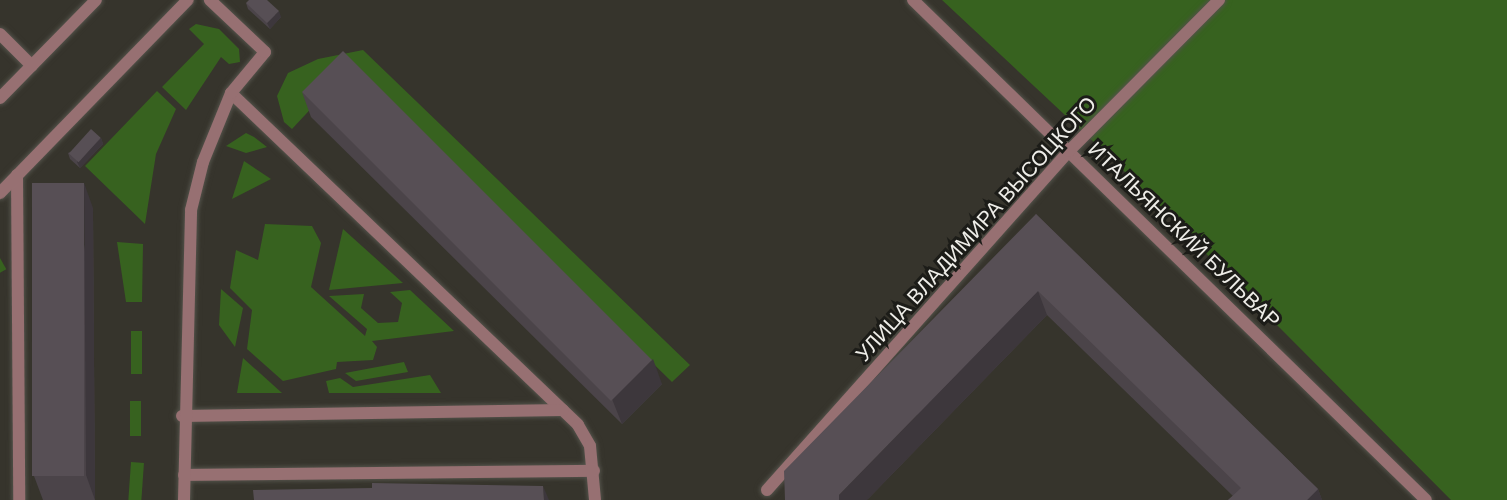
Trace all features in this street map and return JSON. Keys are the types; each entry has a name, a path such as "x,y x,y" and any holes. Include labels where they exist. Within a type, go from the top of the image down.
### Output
{"street":[{"path":"0,98 96,0"},
{"path":"0,193 188,0"},
{"path":"184,500 182,416 191,210 203,162 231,93 266,52 210,0"},
{"name":"ИТАЛЬЯНСКИЙ БУЛЬВАР","path":"913,0 1426,500"},
{"name":"УЛИЦА ВЛАДИМИРА ВЫСОЦКОГО","path":"767,490 1069,151 1219,0"},
{"path":"0,34 32,66"},
{"path":"231,93 563,410 586,436 594,471 595,500"},
{"path":"17,175 19,500"},
{"path":"182,416 563,410"},
{"path":"184,475 594,471"}],"green space":[{"path":"942,0 1507,0 1507,500 1451,500 1112,159"},
{"path":"196,24 219,29 239,49 240,62 229,64 221,57 186,110 162,87 204,44 189,29"},
{"path":"363,50 690,365 672,382 357,74 346,71 292,129 284,122 277,96 288,73 318,59"},
{"path":"157,91 176,109 156,154 145,224 85,166"},
{"path":"246,133 267,147 246,153 226,146"},
{"path":"244,161 271,179 232,199"},
{"path":"265,224 312,226 321,243 311,287 365,336 367,329 329,296 364,294 361,308 378,323 398,322 402,303 390,292 410,290 454,331 372,341 377,347 373,360 337,362 336,369 283,381 247,349 252,310 230,288 236,250 258,260"},
{"path":"343,229 403,283 329,290"},
{"path":"117,242 143,244 142,302 126,302"},
{"path":"0,258 6,269 0,273"},
{"path":"221,289 243,308 235,347 219,325"},
{"path":"131,331 142,331 142,374 131,374"},
{"path":"243,358 282,393 237,393"},
{"path":"404,362 408,372 356,381 345,373"},
{"path":"430,375 441,393 329,393 326,381 340,378 353,387"},
{"path":"130,401 141,401 141,436 130,436"},
{"path":"131,462 144,463 141,500 128,500"}],"building":[{"path":"249,0 267,0 279,11 267,23 246,3"},
{"path":"343,51 652,360 611,401 302,92"},
{"path":"91,129 101,138 79,162 69,154"},
{"path":"32,183 84,183 84,476 32,476"},
{"path":"1036,214 1318,489 1307,500 1228,500 1241,488 1038,291 839,495 839,500 785,500 784,471"},
{"path":"372,483 543,486 544,500 254,500 253,490 372,488"}]}
